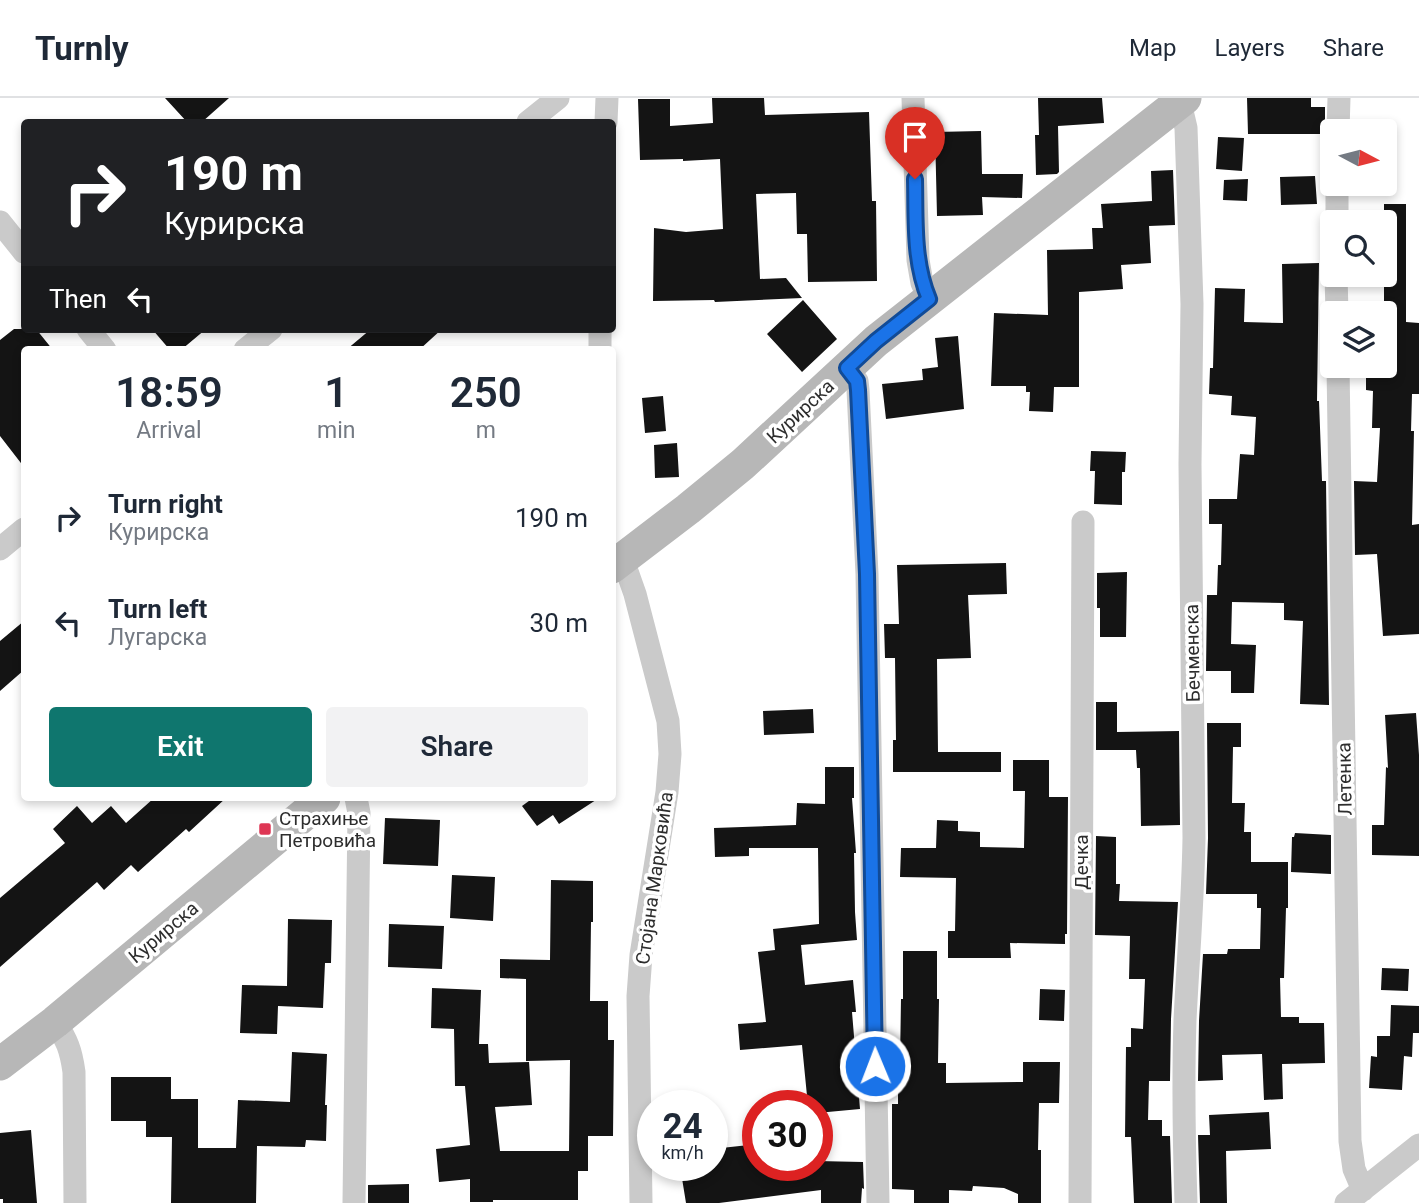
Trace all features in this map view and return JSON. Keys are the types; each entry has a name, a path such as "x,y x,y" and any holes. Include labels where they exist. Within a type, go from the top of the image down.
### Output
{"street":[{"path":"532,119 558,98"},
{"path":"606,119 607,98"},
{"path":"913,98 918,260 922,283 929,299"},
{"path":"1338,119 1339,98"},
{"name":"Курирска","path":"617,564 726,478 876,341 1182,101"},
{"name":"Бечменска","path":"1182,101 1186,128 1192,304 1190,477 1194,838 1185,1021 1186,1203"},
{"path":"0,222 21,248"},
{"path":"250,346 266,333"},
{"path":"847,368 857,381 858,390 867,574 878,1203"},
{"name":"Летенка","path":"1338,378 1350,1141 1354,1196"},
{"name":"Дечка","path":"1080,1203 1083,522"},
{"path":"0,549 21,532"},
{"name":"Стојана Марковића","path":"617,564 635,594 668,721 670,754 667,792 641,955 638,996 641,1203"},
{"name":"Курирска","path":"0,1064 55,1022 320,801"},
{"path":"354,1203 359,813 357,801"},
{"path":"55,1022 67,1040 74,1072 75,1203"},
{"path":"1354,1196 1419,1145"}],"building":[{"path":"165,98 229,98 205,119 184,119"},
{"path":"712,98 764,98 765,115 869,112 872,201 876,201 877,281 808,282 807,234 797,234 796,193 756,194 760,279 786,278 802,298 715,302 653,301 654,228 686,232 723,229 720,159 640,160 638,99 670,99 670,126 713,123"},
{"path":"1038,98 1102,98 1104,123 1058,126 1057,174 1036,175"},
{"path":"1247,98 1311,98 1311,107 1325,107 1325,119 1320,119 1320,134 1248,134"},
{"path":"981,131 982,174 1023,174 1022,198 982,197 983,215 937,216 935,132"},
{"path":"1218,137 1244,138 1242,171 1216,169"},
{"path":"1173,170 1175,225 1149,226 1151,263 1121,265 1123,289 1079,292 1079,387 1054,387 1053,412 1029,411 1030,392 1026,392 1026,386 991,386 994,313 1048,315 1047,250 1093,249 1092,228 1103,228 1101,204 1152,201 1151,171"},
{"path":"1315,176 1317,204 1281,205 1280,177"},
{"path":"1248,179 1247,201 1223,200 1224,180"},
{"path":"1384,204 1406,204 1406,322 1419,323 1419,394 1412,394 1411,431 1414,431 1412,525 1419,524 1419,634 1383,636 1377,554 1355,555 1354,481 1377,482 1380,428 1372,428 1373,391 1366,390 1366,378 1397,378 1397,301 1384,301 1384,287 1397,287 1397,210 1384,210"},
{"path":"1319,263 1317,401 1322,481 1326,481 1329,705 1300,704 1303,621 1284,620 1284,603 1232,602 1231,644 1256,645 1254,693 1231,693 1231,671 1206,671 1207,595 1217,595 1222,524 1209,524 1209,499 1237,499 1240,454 1254,455 1256,417 1231,415 1232,396 1209,394 1210,368 1213,368 1215,288 1245,289 1244,322 1283,323 1282,264"},
{"path":"803,300 837,339 802,372 767,334"},
{"path":"14,329 21,329 21,333 39,333 50,346 21,346 21,463 0,436 0,340"},
{"path":"155,333 201,333 186,346 167,346"},
{"path":"366,333 438,333 423,346 351,346"},
{"path":"958,336 964,409 886,419 882,384 923,380 922,369 938,367 935,338"},
{"path":"663,396 666,431 645,433 642,398"},
{"path":"677,443 679,477 655,478 654,445"},
{"path":"1091,451 1126,452 1125,472 1122,472 1122,505 1094,504 1095,471 1090,471"},
{"path":"1006,563 1007,594 968,595 971,658 937,659 938,752 1001,752 1001,772 893,772 893,740 896,740 895,658 885,658 884,624 899,624 897,565"},
{"path":"1127,572 1126,637 1100,637 1097,573"},
{"path":"21,624 21,673 0,691 0,641"},
{"path":"1096,702 1117,702 1117,732 1179,731 1180,825 1141,826 1140,768 1137,768 1136,750 1096,750"},
{"path":"813,709 814,733 764,735 763,711"},
{"path":"1416,713 1419,755 1419,856 1372,855 1372,825 1384,825 1386,767 1388,768 1385,715"},
{"path":"1207,723 1241,723 1241,747 1233,747 1232,803 1245,803 1244,832 1251,832 1251,862 1288,862 1284,978 1280,978 1281,1017 1299,1017 1299,1023 1324,1023 1325,1063 1282,1064 1283,1099 1264,1100 1262,1054 1222,1055 1223,1080 1198,1081 1203,954 1227,954 1228,949 1260,949 1261,908 1257,908 1257,894 1206,894"},
{"path":"1013,760 1049,760 1049,797 1068,797 1065,944 1010,943 1011,958 948,958 948,931 955,931 956,878 900,877 901,848 936,848 937,820 958,821 958,831 980,832 980,847 1024,848 1025,791 1013,791"},
{"path":"825,767 854,767 852,798 857,940 801,945 805,985 853,980 856,1012 852,1012 860,1109 833,1112 833,1090 806,1090 802,1045 740,1050 738,1024 766,1022 758,952 775,950 773,929 819,924 818,848 749,848 749,856 715,857 714,828 796,825 797,803 825,804"},
{"path":"151,801 223,801 189,832 186,829 138,872 131,865 104,890 97,882 0,967 0,898 65,843 53,829 77,806 92,823 111,806 126,823"},
{"path":"529,801 594,801 559,824 553,815 537,826 522,806"},
{"path":"385,818 440,820 438,866 383,864"},
{"path":"1295,833 1331,835 1331,874 1291,872 1292,837"},
{"path":"1096,836 1116,837 1116,884 1120,884 1119,901 1178,902 1170,1081 1149,1081 1148,1120 1162,1120 1162,1136 1170,1136 1172,1203 1134,1203 1131,1137 1125,1137 1126,1047 1131,1047 1131,1028 1143,1029 1145,979 1129,979 1130,936 1095,935"},
{"path":"452,875 495,877 493,921 450,918"},
{"path":"551,880 593,881 590,1001 608,1001 608,1040 614,1040 613,1136 588,1136 588,1171 578,1171 578,1200 470,1202 470,1179 439,1182 436,1149 470,1145 465,1086 455,1086 454,1029 431,1028 432,988 481,990 479,1044 488,1044 489,1063 529,1062 532,1105 495,1107 500,1151 569,1151 570,1060 526,1061 526,979 500,978 500,959 550,960"},
{"path":"288,919 332,920 331,963 325,963 323,1008 278,1006 277,1034 240,1033 242,985 287,986"},
{"path":"389,924 444,926 442,969 388,967"},
{"path":"903,951 937,951 938,1063 946,1063 946,1083 1023,1082 1023,1062 1060,1062 1059,1103 1039,1103 1041,1203 1018,1203 1018,1194 1004,1188 973,1186 972,1191 949,1190 949,1203 914,1203 914,1190 892,1189 892,1104 898,1104"},
{"path":"1382,968 1409,969 1408,991 1381,990"},
{"path":"1040,989 1065,990 1064,1021 1039,1020"},
{"path":"1391,1005 1419,1006 1419,1033 1413,1033 1412,1057 1404,1056 1402,1090 1369,1088 1371,1056 1377,1057 1377,1036 1390,1036"},
{"path":"292,1052 327,1054 326,1141 306,1140 305,1147 257,1146 256,1203 171,1203 172,1137 146,1137 146,1121 111,1121 111,1077 171,1077 171,1099 198,1099 198,1148 236,1148 238,1100 290,1102"},
{"path":"1269,1112 1271,1149 1226,1151 1227,1203 1200,1203 1198,1135 1210,1135 1209,1115"},
{"path":"31,1130 37,1203 3,1203 3,1199 0,1199 0,1133"},
{"path":"742,1146 742,1181 833,1181 833,1161 863,1162 864,1189 862,1188 861,1203 821,1203 821,1190 719,1203 686,1203 682,1181 728,1181 728,1147"},
{"path":"409,1184 409,1203 368,1203 368,1185"}],"place":[{"name":"Страхиње Петровића","path":"265,829"}],"route":[{"path":"875,1066 867,574 858,390 857,381 847,368 929,299 922,283 918,260 915,179"}]}
